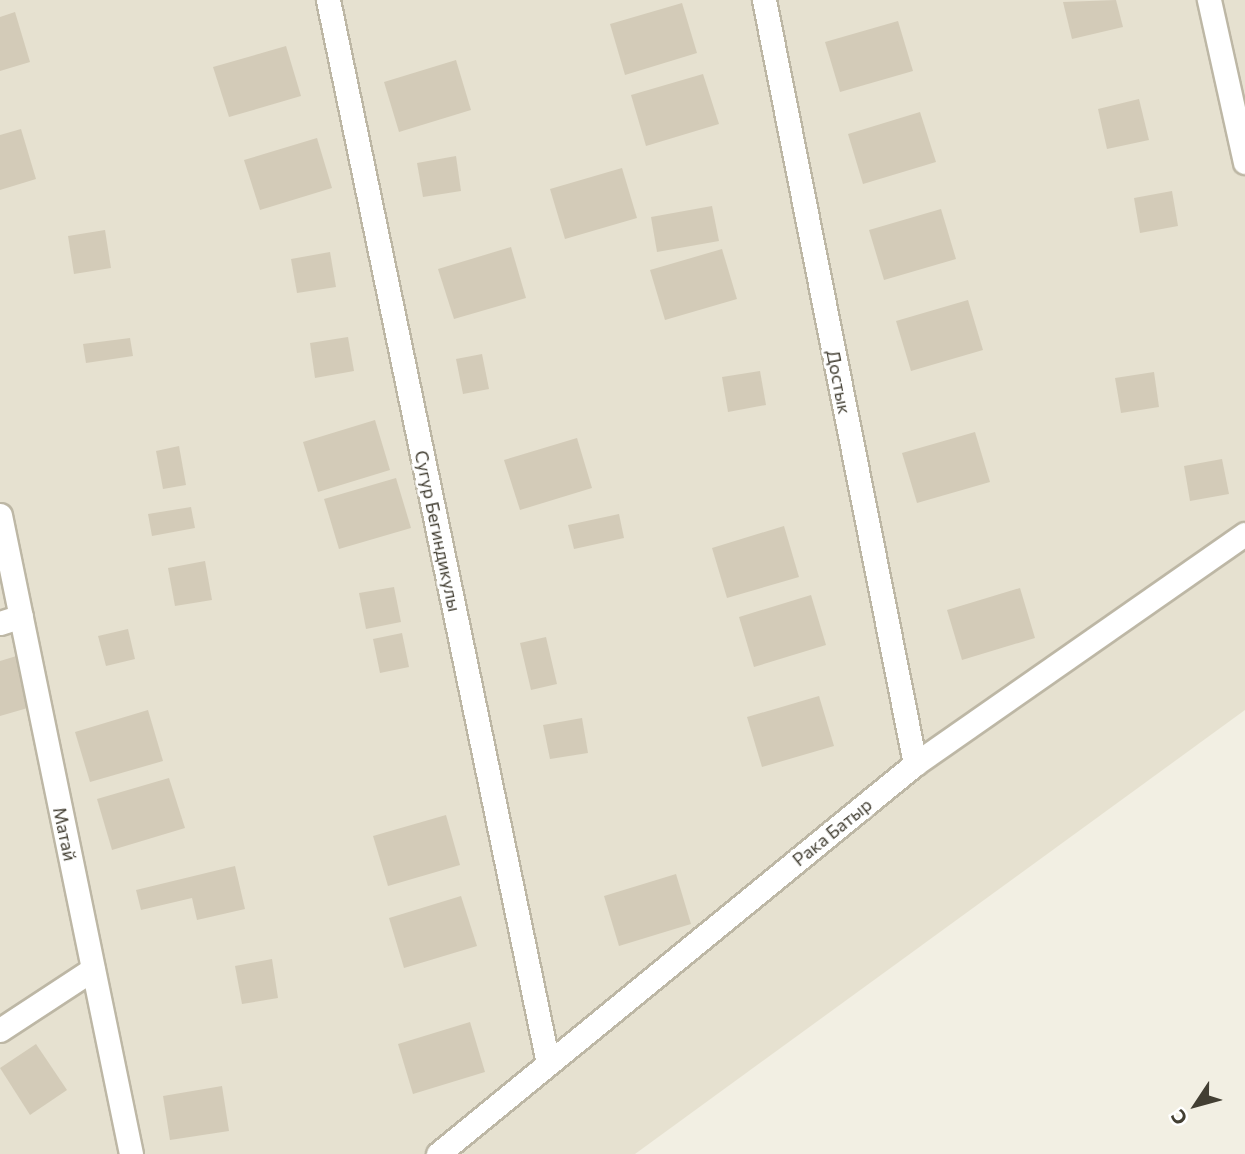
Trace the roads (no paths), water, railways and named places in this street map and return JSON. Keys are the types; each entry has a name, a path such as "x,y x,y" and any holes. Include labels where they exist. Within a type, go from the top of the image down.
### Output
{"street":[{"name":"Сугур Бегиндикулы","path":"328,0 548,1063"},
{"name":"Достык","path":"764,0 915,764"},
{"path":"1209,0 1245,162"},
{"name":"Матай","path":"0,515 10,620 93,969 131,1154"},
{"name":"Рака Батыр","path":"438,1154 915,764 1245,534"},
{"path":"0,1030 93,969"}]}
